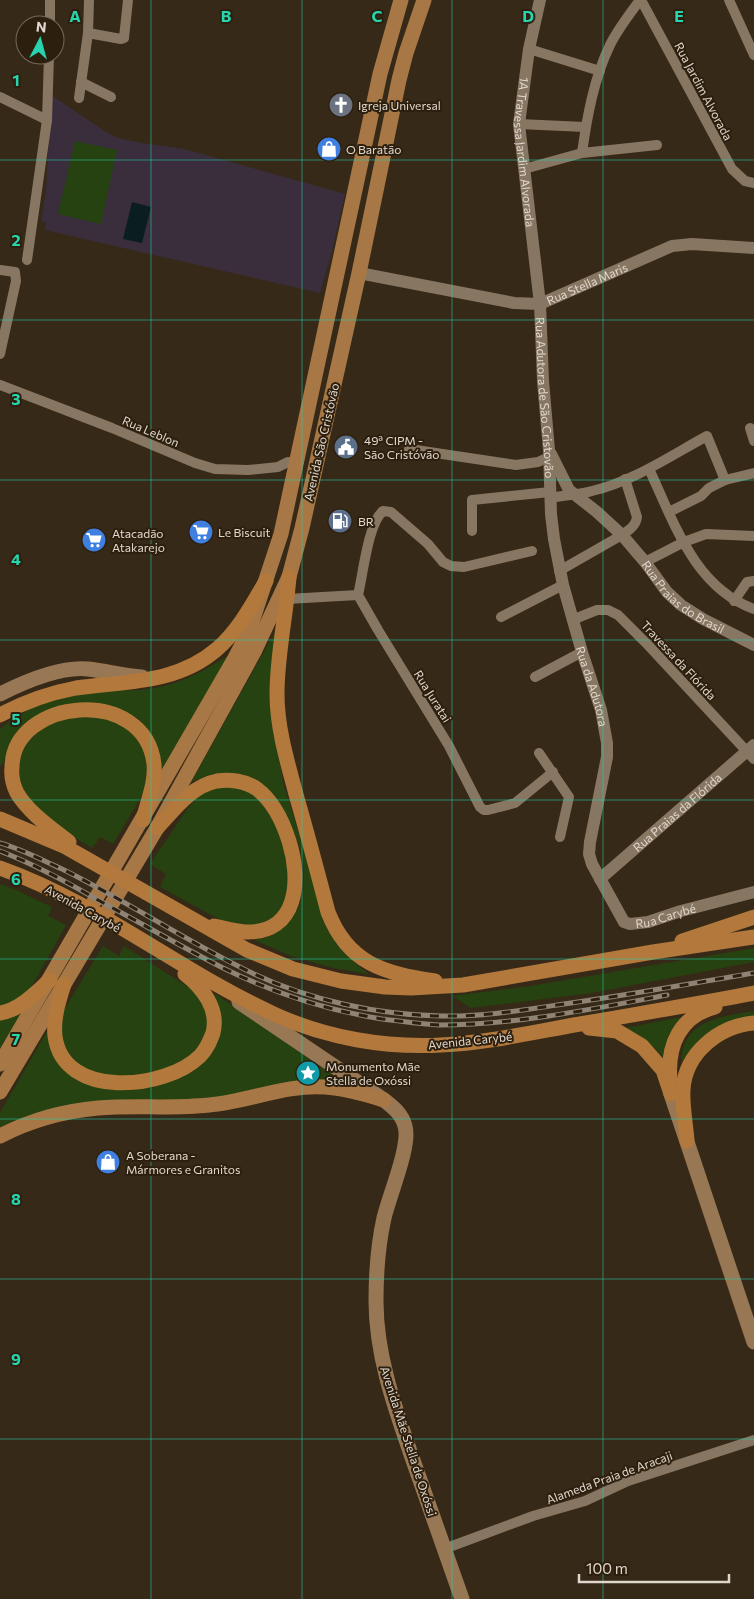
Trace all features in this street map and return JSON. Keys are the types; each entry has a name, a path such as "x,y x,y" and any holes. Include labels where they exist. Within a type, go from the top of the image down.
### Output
{"highway":[{"path":"289,577 278,674 279,720 291,776 334,925 352,951 366,962 399,975 463,985"},
{"path":"0,715 27,702 66,691 159,678 189,668 218,648 247,612 266,581"},
{"path":"96,863 45,823 27,806 17,793 11,774 12,762 15,749 25,732 44,720 57,715 86,710 113,713 135,726 142,733 148,744 154,766 154,777 142,820"},
{"path":"157,828 193,792 209,784 226,780 242,783 257,789 274,808 286,832 294,863 295,888 293,901 281,919 271,926 258,931 244,932 197,922"},
{"path":"0,819 46,838 96,863 197,922 261,956 293,969 341,981 385,987 411,988 463,985 653,952 754,937"},
{"name":"Avenida Carybé","path":"4,871 86,908 194,972 278,1016 324,1033 350,1038 400,1045 440,1046 468,1043 754,994"},
{"path":"653,952 754,916"},
{"path":"57,982 55,1036 58,1048 66,1061 75,1070 87,1077 100,1081 128,1083 147,1081 178,1071 190,1065 206,1049 214,1028 214,1017 211,1006 200,988 147,944"},
{"path":"0,1013 19,1006 57,982"},
{"path":"687,1141 669,1065 674,1041 690,1019 701,1011 754,1001"},
{"path":"677,1095 691,1062 707,1043 732,1028 754,1023"},
{"path":"530,1033 585,1028 617,1031 632,1039 651,1055 663,1070 677,1095"}],"main road":[{"name":"Avenida São Cristóvão","path":"82,940 127,846 236,658 249,631 266,581 281,534 380,74 401,0"},
{"name":"Avenida São Cristóvão","path":"82,940 141,855 157,828 254,652 289,577 302,528 359,273 399,80 424,0"},
{"path":"0,694 36,678 76,669 89,669 126,676 159,678"},
{"path":"0,1092 57,982 82,940"},
{"name":"Avenida Mãe Stella de Oxóssi","path":"194,972 395,1108 406,1127 405,1147 384,1218 380,1247 376,1302 378,1332 384,1365 397,1414 462,1599"},
{"path":"0,1064 57,982"},
{"path":"0,1136 50,1118 97,1108 211,1105 306,1087 324,1086 343,1089 384,1100"},
{"path":"687,1141 754,1342"}],"street":[{"path":"50,0 50,15"},
{"path":"79,98 88,33 89,0"},
{"path":"88,33 124,38 128,0"},
{"name":"1A Travessa Jardim Alvorada","path":"540,0 529,49 519,124 540,304"},
{"path":"582,153 585,127 600,71 610,45 640,0"},
{"name":"Rua Jardim Alvorada","path":"640,0 725,157 739,177 754,183"},
{"path":"729,0 754,55"},
{"path":"529,49 600,71"},
{"path":"27,260 47,120 49,65"},
{"path":"81,82 110,97"},
{"path":"0,97 47,120"},
{"path":"519,124 585,127"},
{"path":"524,169 582,153 657,145"},
{"name":"Rua Stella Maris","path":"359,273 514,303 540,304 672,246 692,244 754,248"},
{"path":"0,354 16,281 14,272 4,270"},
{"name":"Rua Adutora de São Cristovão","path":"540,304 550,495"},
{"name":"Rua Leblon","path":"0,384 112,428 195,464 223,470 248,470 278,466 288,462 296,463"},
{"path":"750,428 754,442"},
{"path":"472,531 472,500 593,491 649,469 707,436 725,480"},
{"path":"409,449 516,466 538,462 549,453"},
{"name":"Rua Praias do Brasil","path":"549,453 567,486 622,535 667,592 681,605 710,623 754,645"},
{"path":"649,469 684,542 699,568 725,595 754,609"},
{"path":"669,512 701,496 709,488 725,480 754,474"},
{"path":"559,571 632,529 637,520 625,479"},
{"name":"Rua da Adutora","path":"550,495 559,571 572,620 601,710 607,743 607,756 589,854 600,879"},
{"path":"288,599 358,596 376,518 383,511 391,512 428,544 443,562 451,566 464,567 532,551"},
{"path":"645,562 684,542 706,534 754,536"},
{"path":"734,601 747,582 754,581"},
{"path":"501,617 563,584"},
{"name":"Rua Juratai","path":"358,596 449,746 476,802 484,810 515,803 553,772"},
{"name":"Travessa da Flórida","path":"572,620 597,610 608,610 618,615 752,752"},
{"path":"535,676 582,652"},
{"name":"Rua Praias da Flórida","path":"600,879 752,752"},
{"path":"540,753 569,797 560,837"},
{"name":"Rua Carybé","path":"600,879 624,922 630,924 648,922 681,911 754,892"},
{"name":"Alameda Praia de Aracaji","path":"444,1549 533,1516 585,1501 628,1482 754,1440"}],"shaded area":[{"path":"51,95 118,138 184,149 345,194 320,293 45,230 46,222 41,221 46,191"}],"green space":[{"path":"75,141 117,150 101,224 58,214"},
{"path":"276,630 274,729 283,782 310,870 340,947 356,964 369,974 333,968 291,956 254,940 276,933 288,923 297,910 302,897 304,882 303,866 295,836 283,814 263,788 251,778 241,774 229,773 192,781"},
{"path":"228,656 161,771 158,751 151,734 138,718 117,710 70,706 40,714 21,728 10,746 2,765 0,765 0,729 12,719 39,705 83,694 113,690 144,690 169,685 199,672"},
{"path":"81,716 105,716 129,727 145,744 149,768 146,789 113,844 100,837 92,848 55,826 30,801 18,781 16,762 23,743 36,730 54,722"},
{"path":"232,785 250,790 268,807 279,826 292,885 286,905 270,923 252,927 222,921 160,887 166,874 150,864 188,808 205,790"},
{"path":"0,884 52,907 48,916 66,925 27,995 0,1008"},
{"path":"103,946 119,956 124,946 196,992 204,1004 208,1026 205,1037 195,1055 158,1074 104,1076 81,1068 66,1050 60,1032 62,1013"},
{"path":"754,948 754,962 592,993 471,1008 453,996 530,986"},
{"path":"214,993 343,1082 217,1097 41,1112 0,1127 0,1113 49,1028 54,1052 60,1063 68,1073 79,1080 97,1087 113,1089 155,1085 183,1076 203,1063 217,1008"},
{"path":"754,1011 754,1016 730,1021 711,1030 695,1044 681,1063 683,1049 688,1038 696,1029 716,1019"},
{"path":"22,1012 0,1048 0,1019"},
{"path":"687,1016 665,1060 647,1041 625,1028"}],"water":[{"path":"132,202 151,207 142,243 123,239"}],"railway":[{"path":"0,843 16,848 86,881 204,948 274,983 320,998 369,1009 417,1015 485,1015 606,998 754,973"},
{"path":"0,851 50,874 221,967 280,993 340,1011 382,1019 432,1025 468,1024 554,1015 667,995"}],"place":[{"name":"Igreja Universal","path":"341,105"},
{"name":"O Baratão","path":"329,149"},
{"name":"49ª CIPM - São Cristóvão","path":"346,447"},
{"name":"BR","path":"340,521"},
{"name":"Le Biscuit","path":"201,532"},
{"name":"Atacadão Atakarejo","path":"94,540"},
{"name":"Monumento Mãe Stella de Oxóssi","path":"308,1073"},
{"name":"A Soberana - Mármores e Granitos","path":"108,1162"}]}
